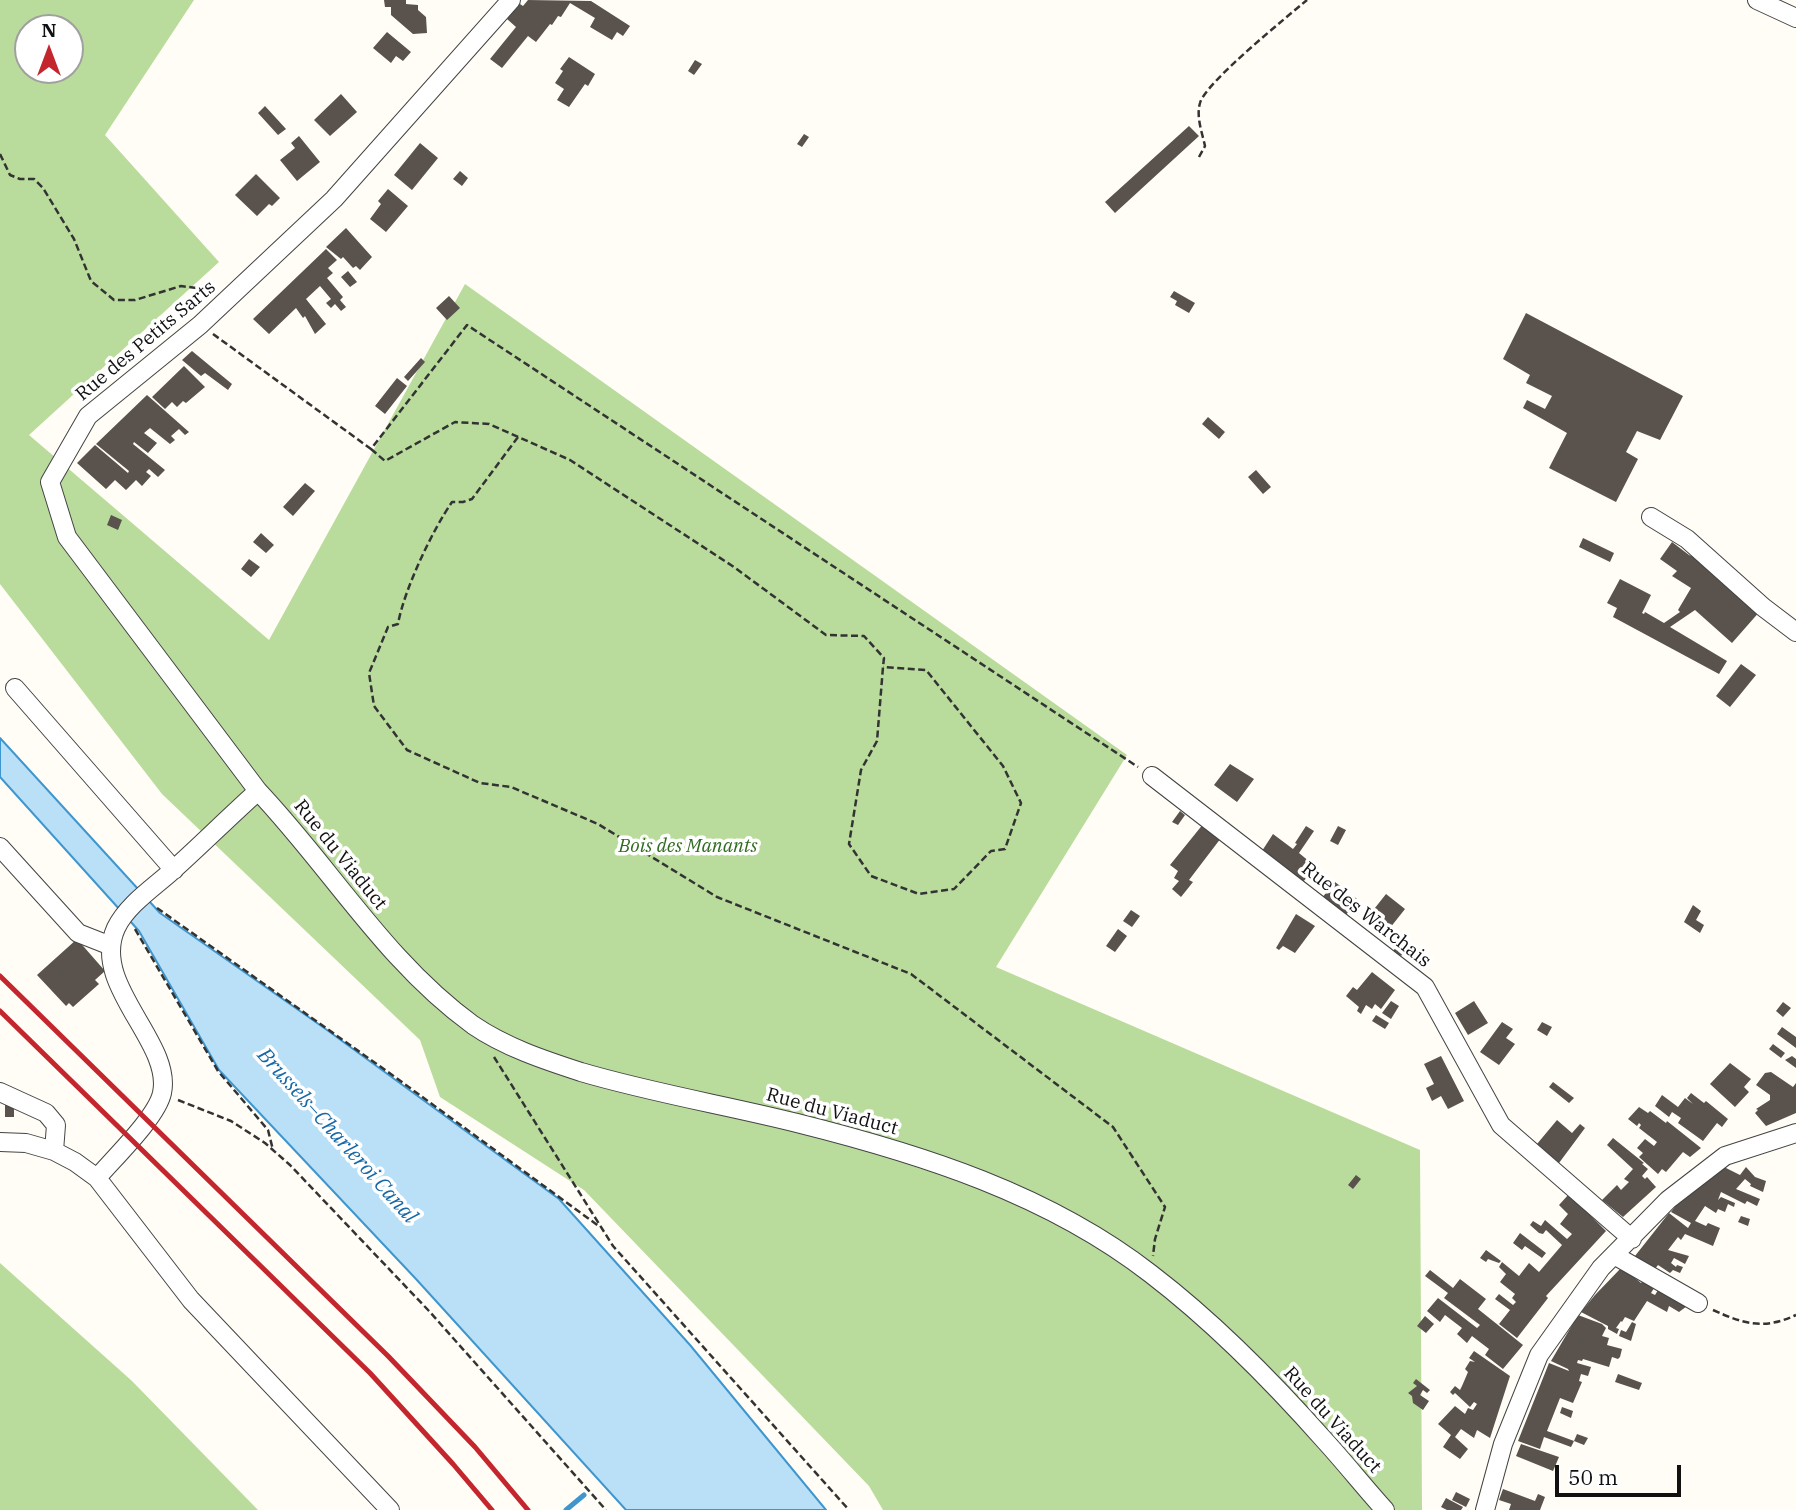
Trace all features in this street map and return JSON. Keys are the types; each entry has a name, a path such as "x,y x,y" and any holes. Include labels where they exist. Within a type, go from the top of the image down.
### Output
{"street":[{"name":"Rue des Petits Sarts","path":"258,790 67,537 50,482 88,416 201,325 334,198 511,0"},
{"path":"1757,0 1796,18"},
{"path":"1651,517 1687,539 1763,607 1796,632"},
{"path":"15,688 174,870"},
{"name":"Rue des Warchais","path":"1153,776 1425,987 1502,1125 1632,1238"},
{"path":"97,1178 154,1112 162,1093 162,1074 156,1056 115,977 111,946 115,930 123,917 146,894 258,790"},
{"name":"Rue du Viaduct","path":"258,790 284,818 354,908 405,964 474,1026 517,1049 557,1064 622,1084 797,1123 942,1165 1024,1197 1093,1235 1151,1273 1259,1371 1385,1510"},
{"path":"0,848 78,933 111,946"},
{"path":"0,1092 46,1113 56,1125 54,1151"},
{"path":"1485,1510 1503,1444 1539,1355 1601,1268 1668,1200 1725,1156 1796,1133"},
{"path":"0,1142 26,1143 54,1151 97,1178 191,1300 390,1510"},
{"path":"1614,1255 1699,1303"}],"path":[{"path":"1199,157 1205,146 1198,116 1200,100 1216,80 1307,0"},
{"path":"0,155 10,175 20,179 34,179 43,188 74,239 91,281 114,300 135,300 181,286 236,293"},
{"path":"201,325 385,461 455,422 489,425 569,460 734,567 826,635 864,636 884,658 883,667 877,741 861,770 849,844 871,876 919,894 954,889 991,851 1005,849 1021,803 1003,766 926,670 883,667"},
{"path":"371,449 467,326 1153,776"},
{"path":"518,437 472,499 452,502 443,515 402,605 398,624 388,627 369,673 374,706 407,750 480,783 511,787 598,824 717,897 911,974 1113,1127 1165,1208 1155,1239 1151,1273"},
{"path":"161,912 395,1077 603,1230"},
{"path":"138,932 218,1071 268,1130 273,1150"},
{"path":"474,1026 612,1246 849,1510"},
{"path":"162,1093 231,1121 273,1150 429,1311 606,1510"},
{"path":"1699,1303 1740,1322 1777,1324 1796,1315"}],"green space":[{"name":"Bois des Manants","path":"0,0 194,0 105,135 219,262 29,435 269,640 465,284 1127,755 996,967 1420,1150 1422,1510 883,1510 869,1486 584,1190 440,1097 420,1040 162,794 0,584"},
{"path":"0,1263 132,1381 258,1510 0,1510"}],"water":[{"name":"Brussels–Charleroi Canal","path":"0,738 160,913 327,1030 559,1199 690,1345 826,1510 626,1510 416,1279 219,1070 139,931 0,777"}],"building":[{"path":"384,0 406,0 406,4 418,5 418,10 426,17 427,33 413,34 391,15 391,7 385,7"},
{"path":"528,0 591,1 630,26 623,36 617,32 612,40 590,27 595,18 570,3 561,17 558,16 552,25 550,24 536,42 528,36 502,68 490,59 516,27 507,19 520,4 523,6"},
{"path":"387,32 411,52 403,61 396,56 391,63 373,48"},
{"path":"569,57 595,74 569,107 557,100 564,89 555,83 563,71 560,69"},
{"path":"695,60 702,64 694,75 688,71"},
{"path":"341,94 357,112 330,136 314,120"},
{"path":"265,106 286,129 278,135 258,113"},
{"path":"1189,126 1199,136 1115,213 1105,202"},
{"path":"804,134 809,137 802,147 797,144"},
{"path":"299,136 320,162 297,181 280,160 295,148 291,143"},
{"path":"420,143 438,158 412,190 394,175"},
{"path":"460,171 468,178 462,186 453,179"},
{"path":"256,174 280,198 257,216 235,195"},
{"path":"388,189 408,206 386,232 370,219 381,204 378,201"},
{"path":"346,228 372,257 360,270 356,266 353,268 343,257 341,259 326,247"},
{"path":"326,249 337,260 328,268 333,273 327,278 343,297 340,300 346,307 341,311 335,304 331,308 326,303 331,299 320,286 306,299 326,324 315,334 305,316 303,318 296,308 269,334 253,319"},
{"path":"348,271 357,282 350,287 341,277"},
{"path":"1174,291 1195,303 1189,313 1175,305 1177,301 1170,297"},
{"path":"449,296 460,308 447,320 436,308"},
{"path":"1526,313 1683,396 1660,440 1637,431 1626,452 1638,459 1616,502 1549,468 1567,433 1523,408 1527,400 1545,409 1552,396 1526,383 1530,375 1503,359"},
{"path":"192,351 232,384 228,390 205,373 201,376 182,360"},
{"path":"421,358 425,362 408,381 404,377"},
{"path":"184,366 205,387 186,403 183,401 177,407 172,402 165,409 152,397"},
{"path":"397,378 407,386 385,414 375,406"},
{"path":"147,395 189,432 185,435 179,429 171,436 175,440 170,444 150,428 144,433 157,443 148,453 134,442 133,444 165,470 158,477 149,469 146,472 151,476 142,486 136,480 126,490 115,480 106,489 77,463 95,445 128,473 129,471 96,444"},
{"path":"1208,417 1225,432 1219,439 1202,424"},
{"path":"1256,470 1271,487 1263,494 1248,477"},
{"path":"305,483 315,491 293,516 283,507"},
{"path":"111,515 122,520 118,530 107,525"},
{"path":"261,533 274,545 266,553 253,542"},
{"path":"1583,538 1614,553 1610,562 1579,547"},
{"path":"1672,542 1689,555 1709,563 1761,610 1732,643 1695,610 1670,627 1727,661 1719,674 1613,617 1617,608 1607,603 1620,579 1651,595 1642,613 1645,612 1664,623 1680,612 1678,610 1691,588 1672,576 1677,571 1660,559"},
{"path":"249,559 260,567 251,577 241,569"},
{"path":"1741,664 1756,675 1730,707 1716,696"},
{"path":"1230,764 1254,779 1237,802 1214,785"},
{"path":"1180,811 1185,815 1178,825 1172,822"},
{"path":"1204,823 1221,838 1189,880 1193,882 1181,897 1172,889 1179,881 1174,878 1178,871 1170,865"},
{"path":"1306,826 1314,831 1299,853 1316,867 1302,883 1262,851 1273,834 1293,849"},
{"path":"1338,826 1346,830 1338,845 1330,841"},
{"path":"1335,882 1357,899 1344,918 1321,899"},
{"path":"1386,894 1405,909 1386,933 1367,918"},
{"path":"1693,905 1701,911 1696,920 1704,925 1700,933 1684,922"},
{"path":"1131,910 1140,916 1132,927 1123,921"},
{"path":"1296,914 1315,926 1295,953 1283,946 1279,950 1276,948"},
{"path":"1118,929 1127,936 1115,952 1106,946"},
{"path":"77,939 105,971 95,980 99,984 73,1007 69,1003 66,1006 37,975"},
{"path":"1403,939 1410,945 1401,956 1393,951"},
{"path":"1372,972 1395,990 1381,1009 1375,1004 1372,1009 1366,1005 1361,1014 1357,1011 1359,1007 1346,996 1353,987 1357,990"},
{"path":"1391,1001 1399,1006 1391,1019 1382,1013"},
{"path":"1474,1001 1488,1023 1468,1035 1455,1013"},
{"path":"1783,1002 1791,1008 1783,1017 1776,1011"},
{"path":"1376,1015 1389,1023 1385,1029 1372,1021"},
{"path":"1502,1022 1513,1029 1506,1038 1515,1044 1499,1065 1480,1052"},
{"path":"1542,1022 1552,1027 1547,1036 1537,1030"},
{"path":"1782,1027 1796,1037 1796,1048 1777,1034"},
{"path":"1773,1044 1785,1053 1781,1058 1769,1049"},
{"path":"1441,1056 1464,1101 1448,1109 1441,1096 1432,1101 1426,1088 1434,1084 1424,1064"},
{"path":"1792,1056 1796,1059 1796,1068 1785,1060"},
{"path":"1730,1063 1751,1079 1744,1087 1749,1092 1735,1107 1710,1084"},
{"path":"1771,1072 1793,1087 1796,1083 1796,1113 1766,1126 1755,1113 1758,1110 1756,1109 1770,1100 1770,1095 1756,1085 1765,1073"},
{"path":"1553,1082 1574,1098 1569,1103 1549,1087"},
{"path":"1691,1093 1728,1119 1722,1127 1717,1123 1703,1141 1678,1123 1681,1118 1672,1112 1669,1117 1655,1106 1662,1095 1678,1107 1685,1098 1693,1104 1687,1098"},
{"path":"5,1105 14,1105 14,1117 5,1117"},
{"path":"1639,1107 1648,1113 1650,1111 1666,1123 1667,1121 1701,1148 1690,1157 1683,1152 1666,1172 1662,1169 1658,1174 1639,1157 1643,1153 1637,1148 1645,1139 1654,1146 1657,1142 1639,1128 1639,1123 1637,1126 1628,1119"},
{"path":"1557,1120 1572,1133 1580,1124 1585,1128 1559,1163 1537,1144"},
{"path":"1613,1138 1644,1163 1642,1164 1648,1169 1642,1176 1645,1179 1647,1177 1656,1187 1623,1217 1602,1200 1617,1185 1621,1190 1629,1182 1624,1179 1633,1169 1607,1145"},
{"path":"1720,1165 1740,1175 1746,1167 1755,1177 1766,1181 1763,1192 1750,1186 1745,1179 1736,1189 1760,1199 1757,1206 1747,1201 1745,1204 1721,1192 1718,1200 1721,1197 1735,1203 1734,1207 1728,1204 1725,1212 1718,1209 1716,1213 1705,1206 1695,1221 1720,1228 1713,1246 1685,1234 1681,1240 1678,1237 1668,1250 1689,1256 1685,1264 1674,1258 1671,1263 1676,1267 1683,1267 1680,1273 1673,1270 1670,1273 1658,1265 1651,1274 1631,1261 1669,1213 1688,1228 1691,1223 1671,1212 1684,1195"},
{"path":"1356,1175 1361,1179 1353,1189 1348,1185"},
{"path":"1569,1194 1606,1231 1546,1296 1548,1298 1517,1338 1499,1324 1510,1310 1495,1299 1499,1294 1513,1305 1516,1302 1512,1298 1515,1294 1500,1282 1506,1274 1499,1267 1502,1262 1519,1276 1529,1263 1539,1272 1562,1245 1546,1230 1543,1234 1539,1233 1530,1225 1533,1221 1541,1226 1545,1220 1567,1239 1572,1234 1560,1224 1568,1214 1559,1205"},
{"path":"1741,1216 1750,1219 1748,1226 1738,1222"},
{"path":"1520,1233 1546,1253 1542,1258 1525,1246 1522,1250 1513,1243"},
{"path":"1486,1250 1501,1261 1499,1263 1488,1259 1486,1262 1480,1258"},
{"path":"1622,1267 1641,1283 1645,1279 1656,1285 1651,1293 1655,1295 1658,1290 1691,1303 1679,1312 1669,1306 1667,1312 1647,1301 1634,1321 1625,1317 1621,1321 1616,1328 1619,1329 1617,1334 1608,1329 1608,1326 1581,1312"},
{"path":"1430,1270 1453,1288 1460,1279 1486,1299 1478,1309 1523,1345 1503,1369 1485,1355 1489,1349 1472,1336 1467,1343 1457,1334 1462,1328 1445,1315 1440,1322 1427,1311 1438,1298 1477,1328 1480,1325 1444,1298 1448,1293 1425,1276"},
{"path":"1578,1315 1606,1328 1602,1336 1609,1338 1607,1345 1622,1349 1620,1357 1612,1357 1609,1367 1578,1360 1577,1363 1591,1367 1588,1376 1581,1374 1579,1381 1582,1382 1573,1403 1560,1398 1547,1431 1574,1441 1571,1447 1544,1437 1540,1449 1518,1441 1549,1363 1569,1371 1551,1361"},
{"path":"1425,1316 1434,1324 1426,1333 1417,1326"},
{"path":"1632,1322 1636,1324 1631,1341 1619,1336 1621,1330 1626,1332"},
{"path":"1474,1351 1510,1376 1490,1438 1477,1430 1474,1438 1461,1429 1455,1437 1468,1449 1460,1459 1443,1447 1451,1435 1438,1424 1455,1406 1465,1414 1468,1408 1473,1410 1477,1404 1474,1402 1470,1407 1455,1393 1453,1395 1450,1392 1455,1386 1460,1390 1468,1372 1465,1369 1470,1361 1475,1362 1469,1358"},
{"path":"1618,1374 1642,1383 1639,1390 1615,1382"},
{"path":"1416,1379 1430,1390 1427,1393 1423,1390 1420,1395 1429,1401 1423,1410 1413,1403 1412,1396 1408,1393 1417,1386 1413,1383"},
{"path":"1562,1407 1573,1411 1571,1418 1560,1413"},
{"path":"1577,1434 1588,1438 1584,1445 1574,1441"},
{"path":"1521,1444 1559,1457 1553,1471 1516,1456"},
{"path":"1503,1489 1535,1501 1538,1494 1545,1497 1540,1510 1509,1510 1511,1504 1499,1500"},
{"path":"1456,1492 1470,1499 1466,1507 1452,1500"},
{"path":"1446,1498 1463,1507 1461,1510 1447,1510 1441,1507"}],"waterway":[{"path":"566,1510 584,1495"}],"railway":[{"path":"0,976 388,1356 475,1447 528,1510"},
{"path":"0,1011 370,1373 492,1510"}]}
